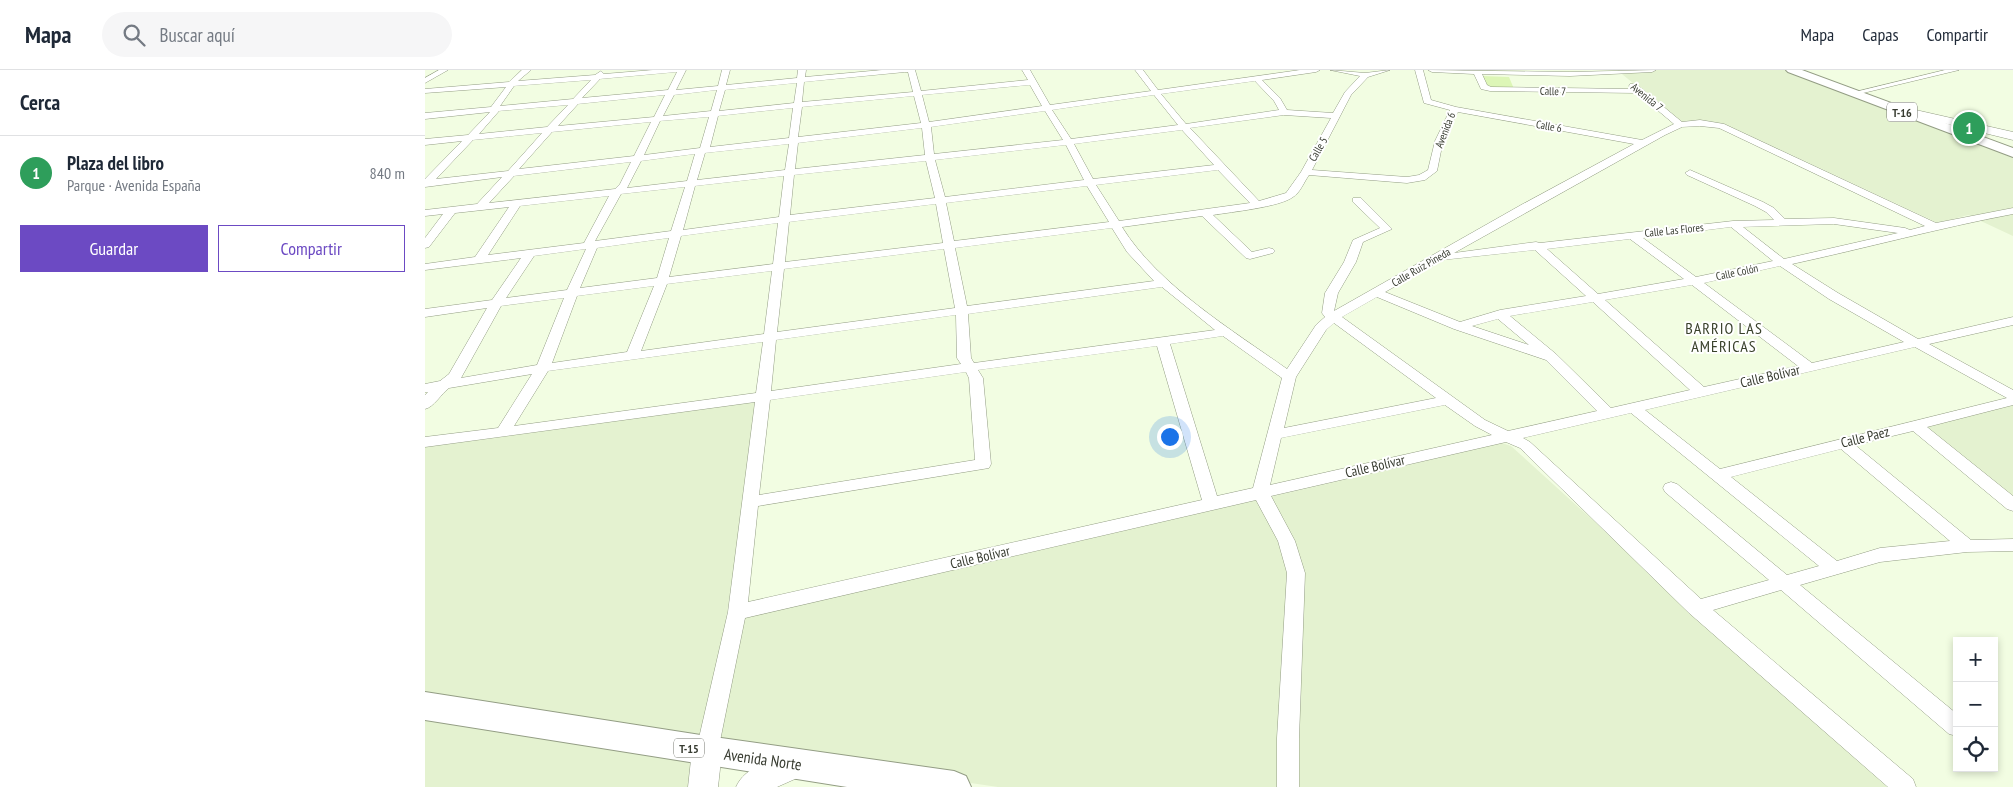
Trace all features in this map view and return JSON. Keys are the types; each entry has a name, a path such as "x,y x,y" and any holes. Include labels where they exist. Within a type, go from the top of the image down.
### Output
{"highway":[{"name":"T-16","path":"1792,70 1890,106 2012,146"},
{"name":"T-16","path":"1800,70 1890,106 2012,146"},
{"name":"Avenida Norte","path":"425,706 707,751 954,787"}],"main road":[{"name":"T-16","path":"1890,106 1986,130"},
{"path":"1915,113 1986,130 2012,146"},
{"path":"703,787 707,751"},
{"path":"751,787 768,776 797,764"}],"street":[{"path":"425,74 433,70"},
{"path":"425,81 444,70"},
{"path":"426,184 473,138 495,110 511,84 527,70"},
{"path":"425,91 511,84 601,73 681,70 671,94 624,185 613,197 589,242 592,249 572,293 543,368 503,432"},
{"path":"632,356 662,281 691,183 705,148 726,70"},
{"path":"425,116 721,89 801,76 905,70"},
{"path":"750,502 983,464 976,378 964,358 962,311 948,246 941,200 930,157 926,125 911,70"},
{"path":"1025,70 1049,109 1057,127 1069,142 1114,225 1131,250 1164,283 1226,332 1289,377"},
{"path":"1139,70 1183,126 1257,204"},
{"path":"426,184 926,125 1257,80 1315,70"},
{"path":"1334,70 1365,75 1386,70"},
{"name":"Avenida 6","path":"1306,172 1407,180 1422,178 1432,171 1439,142 1455,109 1427,101 1419,70"},
{"path":"1432,70 1524,74 1652,70"},
{"path":"1859,92 1955,70"},
{"name":"Calle 7","path":"1477,72 1484,87 1490,89 1640,91"},
{"name":"Avenida 7","path":"1615,72 1680,125"},
{"path":"480,206 601,73"},
{"name":"Calle 5","path":"425,313 779,266 1114,225 1257,204 1290,195 1306,172 1348,94 1365,75"},
{"path":"707,751 737,612 801,76"},
{"path":"1257,80 1277,100 1284,112"},
{"path":"425,142 1033,82"},
{"path":"431,98 443,90"},
{"name":"Calle 6","path":"1455,109 1642,142"},
{"path":"425,213 1069,142 1246,116 1284,112 1336,116"},
{"path":"1680,125 1709,123 1721,126 1936,227"},
{"name":"Calle Ruiz Pineda","path":"1260,492 1289,377 1321,328 1333,317 1642,142 1680,125"},
{"path":"425,267 785,219 1220,167"},
{"path":"1690,173 1759,204 1770,210 1782,222"},
{"path":"1357,200 1387,229 1359,240 1350,262 1332,290 1328,301 1328,313 1480,423 1507,435 1525,446 1696,608 1905,787"},
{"path":"479,260 517,202"},
{"path":"425,245 451,210"},
{"name":"Calle Colón","path":"1459,326 1500,314 1695,281 2013,211"},
{"path":"1205,213 1250,256 1269,251"},
{"name":"Calle Las Flores","path":"1438,258 1536,245 1733,224 1834,221 1911,232"},
{"path":"1733,224 1781,263 1878,323 2013,396"},
{"path":"1632,234 1809,367"},
{"path":"1536,245 1701,392"},
{"path":"425,405 434,393 455,376 496,304 530,253"},
{"path":"425,388 543,368 1164,283"},
{"path":"1377,292 1459,326 1551,357"},
{"path":"1500,314 1551,357 1608,413"},
{"name":"Calle Bolívar","path":"737,612 2013,321"},
{"path":"425,442 1226,332"},
{"path":"1162,340 1211,504"},
{"path":"1275,434 1448,400"},
{"name":"Calle Paez","path":"1717,475 2013,401"},
{"path":"1634,408 1834,568"},
{"path":"1915,425 2013,505"},
{"path":"1843,443 1967,546"},
{"path":"1671,488 1953,724"},
{"path":"1260,492 1288,542 1294,558 1296,574 1288,738 1288,787"},
{"path":"1696,608 1881,555 1967,546 2013,545"}],"shaded area":[{"path":"1617,70 1795,70 2005,148 2013,146 2013,236 1968,215 1938,223 1738,130 1724,125 1682,123"},
{"path":"759,398 726,620 1409,465 1499,442 1511,446 1887,787 998,787 703,744 696,787 425,787 425,443"},
{"path":"2013,404 2013,511 1918,426"}],"green space":[{"path":"1482,76 1509,77 1514,89 1487,88"}],"place":[{"name":"Plaza del libro","path":"1969,128"}],"district":[{"name":"BARRIO LAS AMÉRICAS","path":"1724,337"}]}
